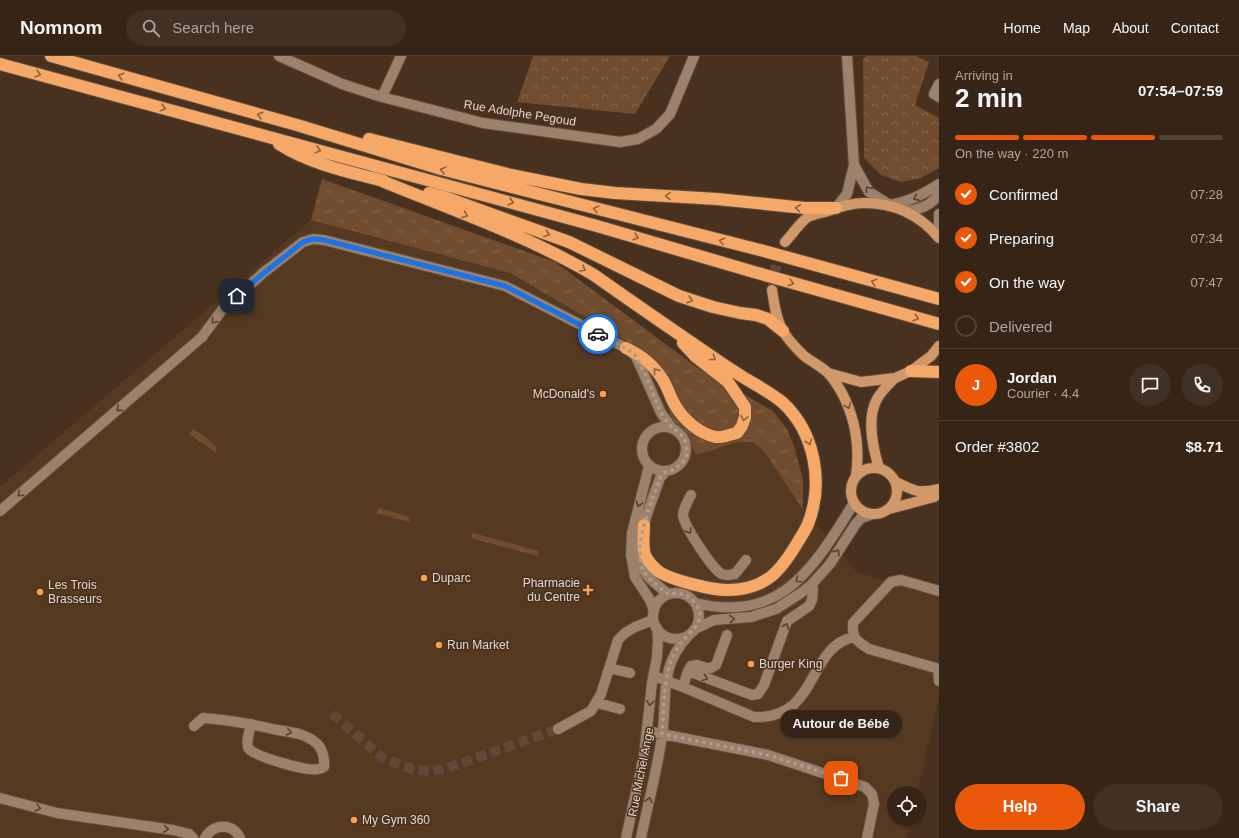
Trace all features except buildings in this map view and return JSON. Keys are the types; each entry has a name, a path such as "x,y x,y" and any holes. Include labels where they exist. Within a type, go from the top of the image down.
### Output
{"highway":[{"path":"51,56 297,125 441,169 760,250 939,300"},
{"path":"0,64 596,226 939,324"},
{"path":"297,125 355,136 511,175 581,189 615,193 717,199 805,208 836,208"},
{"path":"267,136 288,150 313,161 444,197 552,236 583,249 679,296 713,307 768,319 783,331"},
{"path":"377,179 523,238 555,253 594,275 730,370 765,390 790,410 800,423 807,436 813,456 816,474 816,491 813,508 808,525 794,548 778,570 769,579 746,589 721,590 678,580 658,572 650,564 645,553 644,525"},
{"path":"626,348 641,355 647,360 663,380 675,406 689,422 703,432 716,437 737,433 742,426 745,417 745,407 728,382 695,356 668,327"},
{"path":"912,371 939,372"}],"main road":[{"path":"785,242 807,217 836,208 863,203 890,205 907,212 920,219 932,229 939,238"},
{"path":"772,290 776,312 783,331 803,355 828,373 848,404 858,443 856,476 850,494 854,503 861,511 870,515 880,514 934,497 939,493"},
{"path":"828,373 861,382 895,378 912,371 931,356 939,346"},
{"path":"879,468 875,455 871,416 876,400 895,378"},
{"path":"856,476 871,468 879,468 892,476 898,489 897,497 889,510"},
{"path":"896,482 917,492 939,489"}],"street":[{"name":"Rue Adolphe Pegoud","path":"279,56 342,84 382,97 483,123 620,142 638,139 656,129 670,114 694,56"},
{"path":"382,97 401,56"},
{"path":"836,208 847,194 854,165 847,56"},
{"path":"939,84 934,94 939,97"},
{"path":"854,165 869,192 890,205 907,202 922,195 939,184"},
{"path":"907,212 917,210 930,204 939,195"},
{"path":"939,214 939,227"},
{"path":"0,511 202,337 222,310 264,273 303,242 313,239 324,240 505,286 626,348 635,355 661,413 672,428 681,434 686,443 687,454 682,464 673,470 665,472 657,470 649,466 644,460 642,453 643,442 648,433 655,428 672,428"},
{"path":"649,466 632,533 631,555 635,577 650,600 655,619 667,637 681,638 714,620 751,618 776,609 812,584 830,564 855,525 861,518 870,515"},
{"path":"665,472 660,478 644,525 640,547 640,558 643,569 649,578 668,594"},
{"path":"690,495 683,513 684,522 716,569 721,574 735,574 746,560"},
{"path":"695,603 721,606 745,606 780,594 802,578 822,554 854,503"},
{"path":"939,591 901,580 891,582 853,623 854,637 858,642 868,648 939,669 939,681"},
{"path":"688,671 752,695 758,694 764,685 787,621 809,606 812,600 812,584"},
{"path":"655,619 657,604 662,598 668,594 683,594 690,597 698,609 698,623 691,632"},
{"path":"558,728 591,711 601,694 618,640 630,630 655,619"},
{"name":"Rue Michel Ange","path":"626,838 644,756 658,645 655,619"},
{"name":"Rue Michel Ange","path":"641,838 662,734 666,680 670,663 679,646 691,632"},
{"path":"683,687 691,666 697,665 711,668 716,665 727,635"},
{"path":"654,676 754,717 777,715 790,708 800,698 830,651 845,638 854,637"},
{"path":"609,668 630,673"},
{"path":"596,703 620,709"},
{"path":"194,726 204,718 232,720 304,735 317,743 325,759 324,767 318,770 284,764 260,755 250,749 247,745 251,724"},
{"path":"647,731 768,755 865,787 872,794 874,804 867,838"},
{"path":"0,798 57,813 173,830 189,834 193,838"},
{"path":"205,838 213,829 223,826 230,828 240,838"}],"shaded area":[{"path":"311,220 510,273 649,354 673,422 686,433 696,454 738,442 752,442 764,451 803,510 857,572 939,597 939,699 919,786 887,786 887,826 910,826 907,838 0,838 0,487"}],"green space":[{"path":"533,56 670,56 635,114 517,102"},
{"path":"866,56 916,56 929,62 915,105 939,118 939,168 921,178 901,182 881,175 864,158 863,60"},
{"path":"322,179 555,262 698,368 773,411 787,429 794,446 803,480 803,510 764,451 752,442 738,442 696,455 686,433 673,422 649,354 510,273 311,220"},
{"path":"193,429 205,436 217,448 215,452 189,434"},
{"path":"379,508 410,517 409,522 377,513"},
{"path":"473,533 539,551 537,556 471,538"}],"tunnel":[{"path":"772,290 776,265 785,242"},
{"path":"332,714 383,758 412,769 430,771 448,768 558,729"}],"way so far":[{"path":"598,334 626,348 635,355 646,376 661,413 672,428 681,434 686,443 687,454 682,464 673,470 665,472 660,478 644,525 640,547 640,558 643,569 649,578 668,594 676,593 690,597 698,609 699,616 695,629 679,646 670,663 664,696 662,734 768,755 841,778"}],"place":[{"name":"McDonald's","path":"603,394"},
{"name":"Duparc","path":"424,578"},
{"name":"Pharmacie du Centre","path":"588,590"},
{"name":"Les Trois Brasseurs","path":"40,592"},
{"name":"Run Market","path":"439,645"},
{"name":"Burger King","path":"751,664"},
{"name":"Autour de Bébé","path":"841,778"},
{"name":"My Gym 360","path":"354,820"}],"route":[{"path":"237,296 303,242 313,239 324,240 494,282 505,286 598,334"}]}
